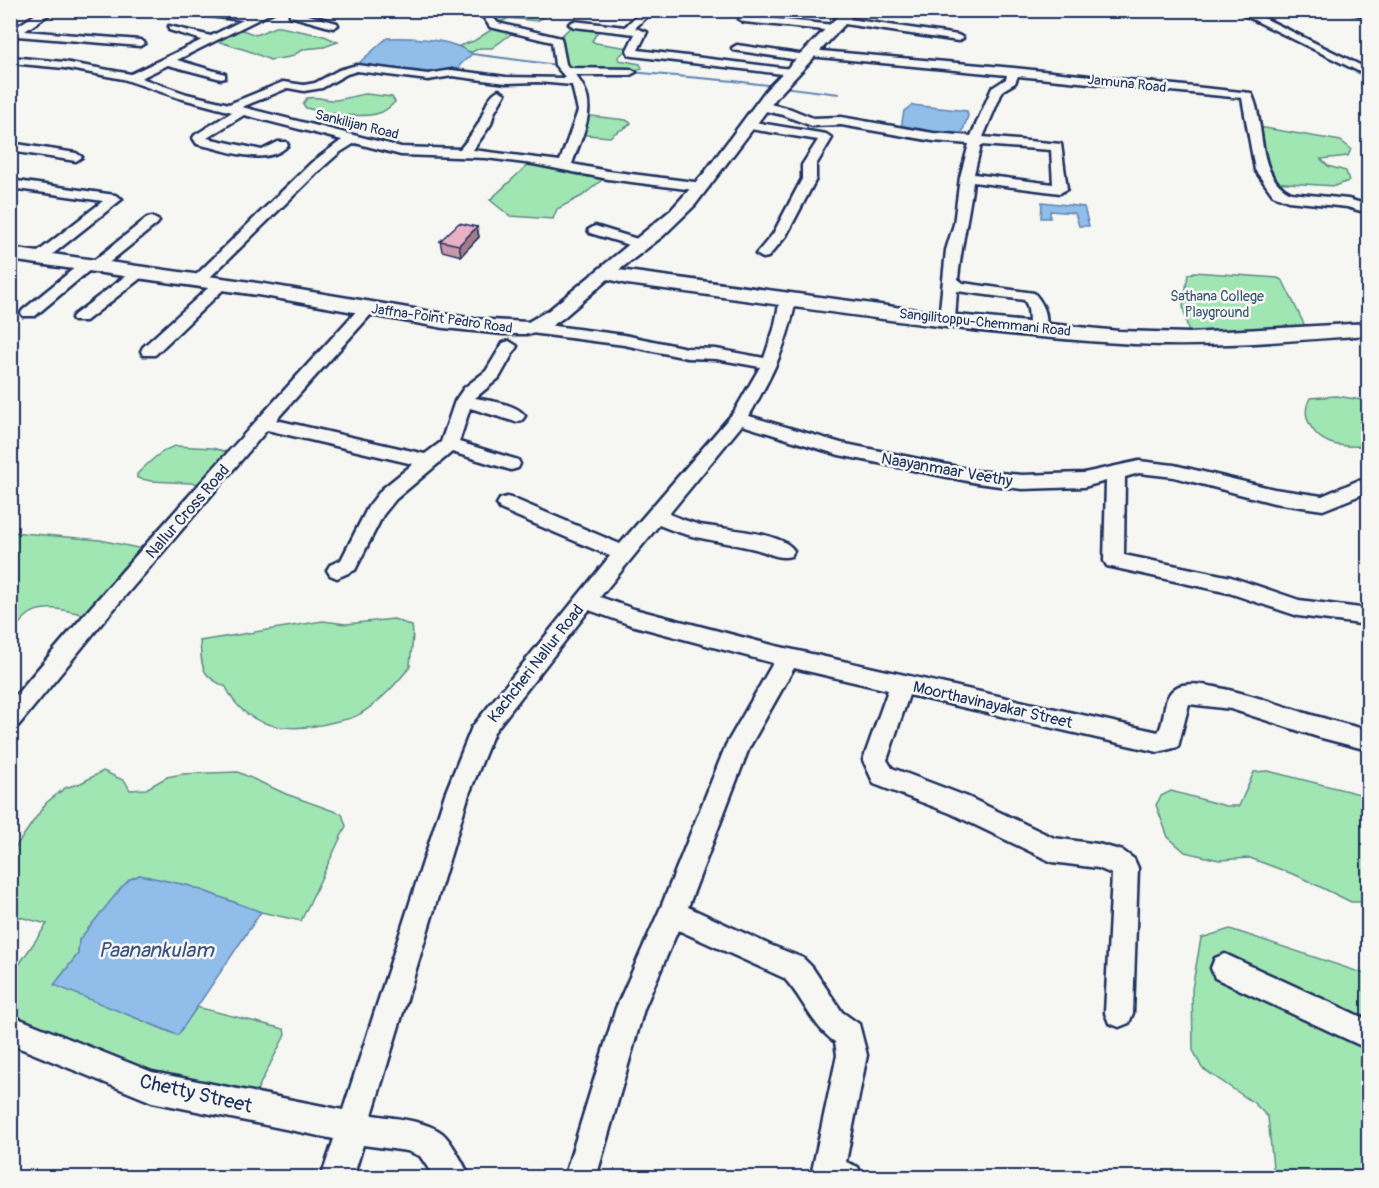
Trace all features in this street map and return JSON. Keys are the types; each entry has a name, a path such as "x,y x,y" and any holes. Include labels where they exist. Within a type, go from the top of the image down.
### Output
{"main road":[{"name":"Jaffna-Point Pedro Road","path":"10,254 222,283 475,324 531,327 539,325 604,272 642,245 677,214 702,187 761,106 843,20"},
{"name":"Sangilitoppu-Chemmani Road","path":"604,272 627,278 947,320 1164,339 1368,329"}],"street":[{"path":"12,35 50,10"},
{"path":"183,10 214,11 253,18"},
{"path":"132,78 272,10"},
{"path":"282,10 333,25"},
{"path":"294,14 305,10"},
{"path":"483,13 501,10"},
{"path":"627,30 649,10"},
{"path":"743,10 744,19 843,20 957,38"},
{"path":"1239,10 1368,73"},
{"path":"1346,10 1368,14"},
{"path":"483,13 494,25 557,40"},
{"path":"557,40 578,20 642,32 632,50 633,53 791,72"},
{"path":"172,28 210,39"},
{"path":"12,35 140,43"},
{"path":"557,40 561,65 580,87 584,111 564,167"},
{"name":"Jamuna Road","path":"737,48 808,56 1014,71 1247,95 1262,170 1278,192 1288,197 1348,203 1368,209"},
{"name":"Sankilijan Road","path":"10,60 64,65 132,78 160,89 236,110 401,151 486,154 702,187"},
{"path":"167,61 221,76"},
{"path":"282,145 271,152 262,154 201,141 199,138 236,110 287,84 304,88 318,86 343,72 357,68 428,77 452,73 506,80 537,79 576,82"},
{"path":"567,71 630,72"},
{"path":"947,320 953,250 961,224 967,177 976,140 998,88 1011,81 1014,71"},
{"path":"463,154 485,124 488,113 499,94"},
{"path":"761,106 787,112 813,122 841,121 933,137 1057,147 1060,189 967,177"},
{"path":"748,125 826,138 809,165 809,179 779,236 763,254"},
{"path":"199,280 316,166 334,150 351,140"},
{"path":"10,147 76,157"},
{"path":"10,184 115,199 39,258"},
{"path":"29,313 152,221"},
{"path":"595,230 642,245"},
{"path":"80,318 141,271"},
{"path":"950,280 959,287 1029,297 1036,306 1038,329"},
{"path":"149,351 222,283"},
{"name":"Kachcheri Nallur Road","path":"337,1178 458,794 484,728 585,600 738,418 770,364 782,329 788,300"},
{"name":"Nallur Cross Road","path":"10,719 94,617 105,608 263,423 368,308"},
{"path":"531,327 624,340 687,353 716,354 770,364"},
{"path":"337,570 348,565 375,512 389,494 431,462 448,445 464,401 470,392 493,374 509,346"},
{"path":"464,401 500,409 516,416"},
{"name":"Naayanmaar Veethy","path":"738,418 839,449 977,477 1023,482 1084,480 1139,467 1174,471 1274,496 1323,503 1368,486"},
{"path":"263,423 431,462"},
{"path":"448,445 511,464"},
{"path":"1116,472 1114,561 1231,585 1298,608 1368,617"},
{"path":"507,504 624,554"},
{"path":"656,516 703,533 742,538 784,551"},
{"name":"Moorthavinayakar Street","path":"585,600 631,617 788,658 1158,742 1170,740 1177,702 1184,694 1231,699 1318,727 1368,740"},
{"path":"580,1178 630,1008 672,913 738,745 788,658"},
{"path":"901,684 875,760 883,776 959,805 1052,850 1098,856 1114,861 1125,868 1119,1013"},
{"path":"672,913 764,957 794,968 832,1022 849,1034 852,1055 828,1171 847,1178"},
{"path":"1225,968 1368,1035"},
{"name":"Chetty Street","path":"10,1029 152,1087 354,1128 407,1135 431,1144 454,1178"}],"green space":[{"path":"501,11 586,11 581,16 552,12 537,21 509,18 494,25 488,16"},
{"path":"574,24 600,28 592,41 629,48 618,57 619,60 640,64 642,68 630,72 567,71 557,40"},
{"path":"497,26 515,31 492,48 480,48 472,52 464,51 459,46 474,41"},
{"path":"234,27 256,35 280,27 324,36 338,42 324,47 304,49 290,57 270,60 210,39"},
{"path":"366,94 392,97 395,102 388,109 371,115 322,112 306,108 303,104 307,98 335,100"},
{"path":"582,115 626,120 631,123 610,137 576,134"},
{"path":"1253,126 1341,141 1351,149 1348,156 1321,159 1328,166 1346,171 1349,181 1335,186 1271,182"},
{"path":"533,160 608,175 582,196 557,209 553,219 510,216 490,200"},
{"name":"Sathana College Playground","path":"1194,272 1278,278 1283,281 1306,328 1190,339 1183,306 1188,275"},
{"path":"1336,396 1368,401 1368,446 1343,446 1328,442 1315,433 1306,412 1310,398"},
{"path":"176,446 212,448 236,454 210,484 151,481 137,478 137,474 155,457"},
{"path":"11,532 100,540 152,551 94,617 59,609 42,609 27,616 11,633"},
{"path":"394,619 412,626 410,667 374,704 357,716 347,719 302,727 272,725 258,720 245,713 226,687 211,679 202,664 200,641 323,621 346,624"},
{"path":"103,771 125,781 130,790 146,789 167,777 182,774 238,772 286,794 342,814 346,826 301,921 261,912 190,886 139,875 122,888 79,940 78,954 55,984 177,1035 197,1007 284,1029 285,1035 249,1106 11,1029 11,976 47,924 16,916 11,918 10,855 46,803 65,788 81,783"},
{"path":"1268,771 1368,796 1367,902 1351,902 1298,876 1250,858 1219,860 1185,852 1168,837 1156,805 1161,796 1171,791 1226,806 1239,806 1254,772"},
{"path":"1230,929 1368,975 1368,1177 1274,1177 1268,1117 1254,1103 1202,1068 1193,1050 1192,989 1201,938"}],"water":[{"path":"387,38 444,42 472,54 460,65 456,76 371,71 360,62"},
{"path":"912,105 967,111 968,116 961,136 948,137 901,128 904,111"},
{"path":"1042,202 1084,207 1089,226 1079,226 1075,213 1050,211 1050,218 1041,218"},
{"name":"Paanankulam","path":"140,875 190,886 261,912 178,1035 54,985 78,954 79,940 121,888 130,879"}],"building":[{"path":"459,223 477,227 459,245 440,241"}],"waterway":[{"path":"472,54 588,69"},
{"path":"630,72 734,81 839,94"}]}
